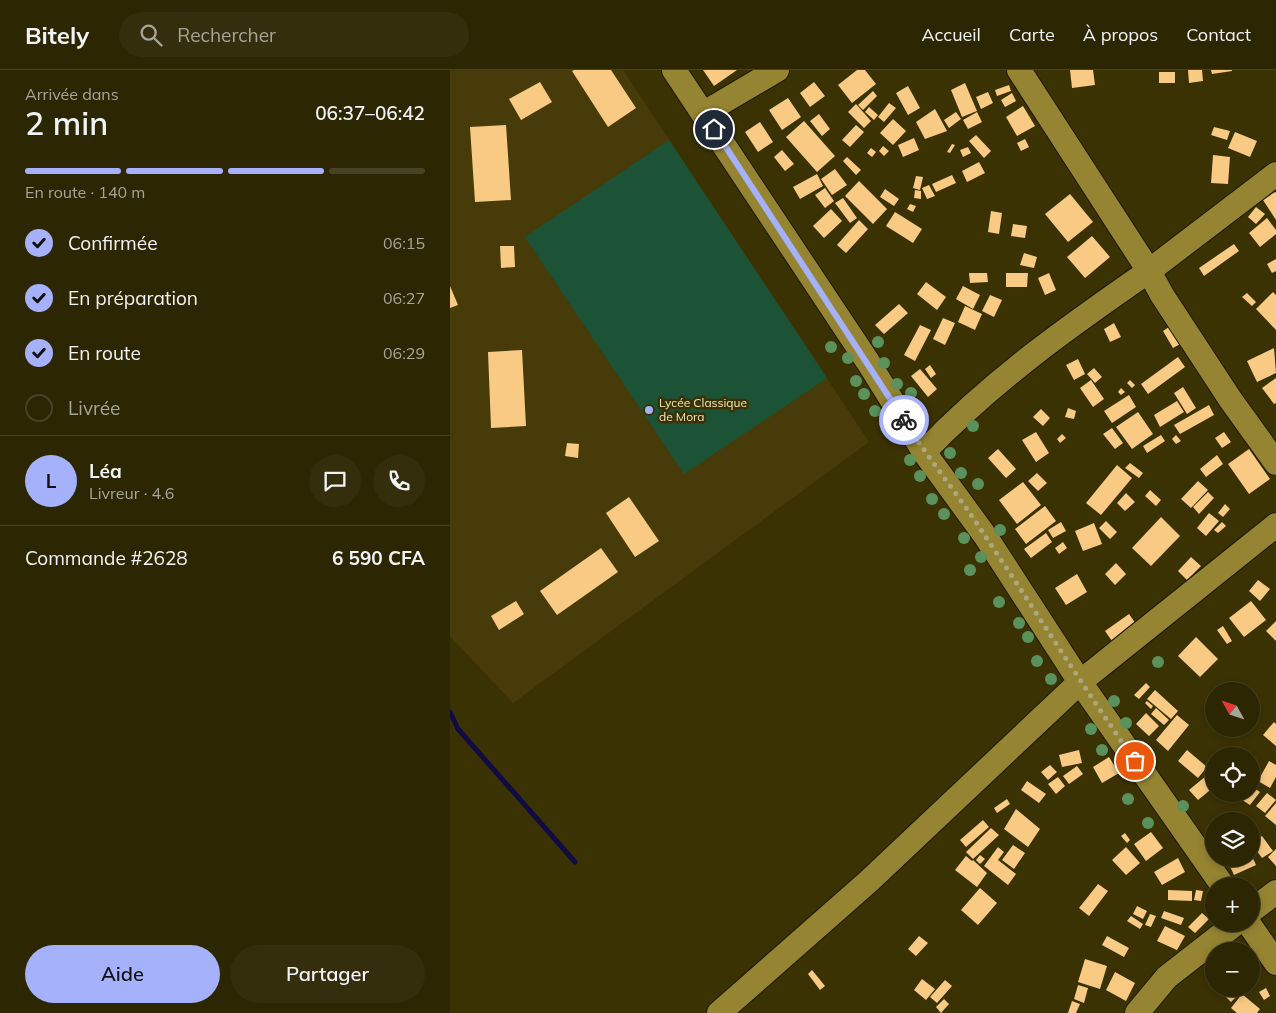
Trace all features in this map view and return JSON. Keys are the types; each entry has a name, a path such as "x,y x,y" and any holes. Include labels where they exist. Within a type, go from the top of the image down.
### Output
{"street":[{"path":"674,70 704,113 924,452 986,537 1080,682 1217,877"},
{"path":"704,113 777,70"},
{"path":"1019,70 1230,400 1276,463"},
{"path":"924,452 947,428 1019,363 1149,271 1276,174"},
{"path":"719,1013 869,881 1080,682 1276,526"},
{"path":"1260,904 1276,892"},
{"path":"1137,1013 1167,977 1225,932"},
{"path":"1255,932 1276,963"}],"shaded area":[{"name":"Lycée Classique de Mora","path":"450,70 623,70 869,442 513,703 450,636"}],"green space":[{"path":"669,140 827,378 684,474 525,237"}],"building":[{"path":"611,70 636,108 608,127 572,71"},
{"path":"703,70 737,70 714,86"},
{"path":"857,70 865,70 876,84 852,103 838,85"},
{"path":"1070,70 1093,70 1095,85 1072,88"},
{"path":"1188,70 1202,70 1203,81 1189,83"},
{"path":"1211,70 1232,70 1232,71 1212,74"},
{"path":"1159,72 1175,72 1175,83 1159,83"},
{"path":"540,82 552,102 521,120 509,99"},
{"path":"814,82 825,96 810,107 800,93"},
{"path":"965,83 977,111 962,117 951,90"},
{"path":"1009,85 1011,91 997,96 995,90"},
{"path":"908,86 920,108 908,115 896,93"},
{"path":"873,91 877,96 863,110 858,105"},
{"path":"988,92 993,103 981,109 976,97"},
{"path":"1012,93 1016,101 1005,107 1001,100"},
{"path":"788,98 801,117 782,130 769,110"},
{"path":"889,103 896,108 884,122 878,117"},
{"path":"856,104 871,121 864,128 848,112"},
{"path":"1023,106 1035,126 1017,136 1006,117"},
{"path":"869,107 878,115 874,120 865,112"},
{"path":"935,109 947,131 925,139 916,122"},
{"path":"956,112 961,119 949,128 944,120"},
{"path":"977,112 982,122 968,129 963,120"},
{"path":"819,114 830,129 822,136 810,121"},
{"path":"893,119 906,131 893,145 880,133"},
{"path":"804,121 835,156 817,172 786,137"},
{"path":"760,122 773,142 758,152 745,132"},
{"path":"506,125 511,200 475,202 470,127"},
{"path":"856,125 864,132 850,147 842,140"},
{"path":"1214,127 1230,131 1227,140 1211,135"},
{"path":"1235,132 1257,141 1250,157 1228,148"},
{"path":"976,135 991,151 984,158 969,141"},
{"path":"914,138 919,150 903,157 898,145"},
{"path":"1025,139 1029,147 1021,151 1017,143"},
{"path":"952,144 955,145 950,153 947,152"},
{"path":"883,146 889,151 884,156 879,151"},
{"path":"968,147 971,153 963,157 960,150"},
{"path":"871,148 876,152 872,157 867,153"},
{"path":"782,150 794,164 785,171 774,157"},
{"path":"1213,155 1230,157 1228,184 1211,183"},
{"path":"847,157 861,170 856,175 843,161"},
{"path":"979,162 985,173 967,182 962,171"},
{"path":"835,169 847,185 832,195 821,179"},
{"path":"817,174 823,186 800,199 793,187"},
{"path":"952,175 956,183 936,192 932,184"},
{"path":"916,176 923,177 920,190 913,188"},
{"path":"859,181 887,209 873,224 845,196"},
{"path":"929,185 935,196 927,199 922,188"},
{"path":"825,188 834,201 825,208 815,195"},
{"path":"885,189 899,199 894,206 880,197"},
{"path":"915,190 921,191 921,199 914,198"},
{"path":"1276,193 1276,220 1263,200"},
{"path":"1070,194 1093,222 1068,242 1045,214"},
{"path":"843,198 857,218 850,223 835,203"},
{"path":"910,204 916,206 913,212 907,209"},
{"path":"1256,207 1265,214 1256,224 1248,217"},
{"path":"831,209 842,221 824,238 813,226"},
{"path":"991,211 1002,213 999,234 988,232"},
{"path":"895,212 922,229 913,243 886,226"},
{"path":"1267,218 1276,230 1276,234 1260,247 1249,233"},
{"path":"859,220 868,229 846,253 837,245"},
{"path":"1013,224 1027,226 1025,238 1011,236"},
{"path":"1092,236 1110,257 1085,278 1067,257"},
{"path":"1234,244 1239,251 1204,276 1199,268"},
{"path":"500,246 514,246 515,267 501,268"},
{"path":"1024,253 1037,257 1034,268 1020,265"},
{"path":"1276,259 1276,271 1272,273 1267,264"},
{"path":"969,273 987,273 988,282 970,283"},
{"path":"1006,273 1028,273 1027,287 1006,287"},
{"path":"1049,273 1056,290 1045,295 1038,278"},
{"path":"926,282 946,297 937,310 917,294"},
{"path":"450,286 458,305 450,308"},
{"path":"963,286 980,295 973,309 956,299"},
{"path":"1273,292 1276,295 1276,330 1256,309"},
{"path":"1247,293 1256,302 1252,306 1242,297"},
{"path":"990,295 1002,300 994,317 982,311"},
{"path":"899,304 908,313 884,334 875,325"},
{"path":"965,306 982,314 975,330 958,322"},
{"path":"943,318 955,323 945,345 933,339"},
{"path":"1114,323 1121,337 1110,342 1104,329"},
{"path":"920,325 931,330 915,361 904,355"},
{"path":"1169,327 1180,344 1173,348 1163,331"},
{"path":"1274,348 1276,373 1257,382 1247,361"},
{"path":"522,350 526,426 491,428 488,352"},
{"path":"1178,357 1185,367 1148,394 1141,384"},
{"path":"1078,359 1085,374 1074,380 1066,365"},
{"path":"930,365 936,374 931,378 925,369"},
{"path":"1094,368 1102,377 1095,383 1087,374"},
{"path":"920,369 937,389 928,397 911,376"},
{"path":"1276,378 1276,403 1274,404 1262,388"},
{"path":"1091,380 1104,399 1093,407 1080,388"},
{"path":"1130,380 1135,385 1132,388 1127,383"},
{"path":"1183,387 1196,408 1187,414 1174,393"},
{"path":"1121,388 1125,392 1121,395 1118,392"},
{"path":"1129,395 1136,407 1112,423 1104,411"},
{"path":"1177,401 1184,412 1160,427 1154,415"},
{"path":"1209,405 1214,415 1180,434 1174,425"},
{"path":"1068,408 1076,411 1074,419 1065,417"},
{"path":"1041,409 1050,418 1043,426 1033,417"},
{"path":"1138,412 1153,434 1132,449 1116,427"},
{"path":"1112,428 1123,443 1115,449 1103,434"},
{"path":"1036,432 1049,453 1036,462 1022,440"},
{"path":"1224,432 1231,442 1222,448 1215,438"},
{"path":"1062,434 1066,438 1060,443 1057,439"},
{"path":"1161,435 1165,441 1147,453 1143,446"},
{"path":"1176,435 1181,441 1176,444 1172,439"},
{"path":"567,443 579,444 578,458 565,456"},
{"path":"998,449 1016,469 1006,478 988,458"},
{"path":"1249,449 1270,479 1249,494 1228,464"},
{"path":"1217,455 1223,464 1206,477 1200,469"},
{"path":"1130,463 1143,473 1139,478 1125,468"},
{"path":"1117,465 1132,478 1101,515 1086,503"},
{"path":"1037,473 1047,483 1038,491 1028,481"},
{"path":"1198,481 1208,490 1191,508 1181,499"},
{"path":"1023,482 1041,505 1017,524 999,500"},
{"path":"1150,490 1161,500 1156,506 1145,496"},
{"path":"1208,492 1214,498 1199,514 1193,507"},
{"path":"1126,493 1135,502 1125,511 1117,503"},
{"path":"629,497 659,541 635,557 606,513"},
{"path":"1225,504 1230,509 1223,517 1218,513"},
{"path":"1045,506 1056,521 1026,544 1015,529"},
{"path":"1209,513 1219,521 1206,536 1197,528"},
{"path":"1161,517 1180,536 1151,566 1132,548"},
{"path":"1106,521 1117,532 1110,539 1099,528"},
{"path":"1061,522 1066,531 1053,538 1048,530"},
{"path":"1222,522 1226,526 1218,533 1214,530"},
{"path":"1094,523 1102,544 1083,551 1075,531"},
{"path":"1046,533 1052,542 1031,558 1024,549"},
{"path":"1063,542 1067,548 1059,554 1055,548"},
{"path":"601,548 618,572 557,615 540,591"},
{"path":"1191,557 1201,566 1187,580 1178,571"},
{"path":"1116,563 1126,574 1115,585 1105,574"},
{"path":"1077,574 1087,592 1066,605 1055,588"},
{"path":"1258,580 1270,589 1260,601 1249,591"},
{"path":"516,601 524,614 499,630 491,616"},
{"path":"1251,601 1266,620 1244,637 1229,618"},
{"path":"1129,614 1136,624 1112,641 1105,631"},
{"path":"1276,621 1276,641 1266,631"},
{"path":"1223,626 1232,641 1227,644 1217,630"},
{"path":"1196,637 1218,659 1200,677 1178,656"},
{"path":"1146,683 1150,687 1139,699 1134,695"},
{"path":"1155,690 1178,711 1171,719 1147,699"},
{"path":"1147,701 1153,706 1151,709 1145,703"},
{"path":"1156,708 1169,720 1164,725 1151,714"},
{"path":"1146,713 1159,726 1149,736 1136,724"},
{"path":"1177,715 1189,725 1168,751 1156,740"},
{"path":"1274,722 1276,724 1276,746 1263,735"},
{"path":"1079,750 1082,763 1062,767 1059,755"},
{"path":"1187,750 1205,765 1205,769 1198,778 1178,761"},
{"path":"1109,757 1119,773 1102,783 1093,767"},
{"path":"1269,761 1276,765 1276,777 1270,788 1260,782 1260,777"},
{"path":"1050,765 1057,772 1048,780 1041,772"},
{"path":"1077,766 1083,774 1069,784 1063,776"},
{"path":"1058,777 1065,786 1056,794 1048,784"},
{"path":"1205,777 1205,794 1198,800 1189,790"},
{"path":"1027,781 1046,794 1039,803 1021,790"},
{"path":"1267,793 1276,800 1265,813 1256,806"},
{"path":"1007,799 1010,804 997,813 994,808"},
{"path":"1276,803 1276,825 1265,816"},
{"path":"1016,809 1040,829 1028,847 1004,829"},
{"path":"983,820 989,827 966,847 960,840"},
{"path":"991,828 999,835 973,859 966,852"},
{"path":"1151,832 1163,848 1146,861 1134,844"},
{"path":"1125,833 1130,840 1127,843 1121,836"},
{"path":"1262,836 1273,851 1262,858 1260,855 1260,837"},
{"path":"1013,845 1025,853 1014,869 1002,860"},
{"path":"998,847 1004,852 998,860 1016,874 1008,885 984,866"},
{"path":"1126,847 1140,863 1126,875 1112,860"},
{"path":"1276,849 1276,866 1268,857"},
{"path":"980,855 985,859 980,864 976,860"},
{"path":"966,856 987,873 977,887 955,870"},
{"path":"1178,858 1185,872 1162,885 1154,872"},
{"path":"1230,867 1252,867 1234,875"},
{"path":"1098,884 1108,891 1089,916 1079,908"},
{"path":"980,888 997,903 978,925 961,910"},
{"path":"1168,890 1192,891 1192,901 1168,900"},
{"path":"1196,890 1203,891 1201,901 1194,900"},
{"path":"1137,906 1147,911 1143,919 1133,914"},
{"path":"1164,911 1184,918 1181,925 1161,918"},
{"path":"1202,913 1205,916 1205,923 1195,933 1188,927"},
{"path":"1150,914 1156,916 1151,927 1145,925"},
{"path":"1131,916 1143,924 1140,929 1127,921"},
{"path":"1165,926 1185,936 1177,950 1157,941"},
{"path":"919,936 928,943 916,956 908,949"},
{"path":"1107,936 1129,948 1124,957 1102,945"},
{"path":"1085,959 1107,966 1100,989 1078,982"},
{"path":"812,970 825,986 820,990 808,974"},
{"path":"1115,972 1135,983 1126,1001 1106,990"},
{"path":"922,979 935,989 926,1000 914,990"},
{"path":"945,980 952,986 937,1003 930,997"},
{"path":"1078,985 1088,988 1084,1003 1074,999"},
{"path":"1266,988 1270,996 1264,1000 1260,991"},
{"path":"1226,997 1236,997 1231,1002"},
{"path":"1240,997 1246,997 1260,1009 1257,1013 1237,1013 1231,1008"},
{"path":"944,999 949,1004 941,1013 936,1007"},
{"path":"1072,1001 1080,1004 1076,1013 1068,1013"}],"waterway":[{"path":"450,712 458,729 575,862"}],"way so far":[{"path":"904,420 924,452 986,537 1080,682 1135,761"}],"place":[{"name":"Lycée Classique de Mora","path":"649,410"}],"route":[{"path":"714,129 868,362 904,420"}]}
